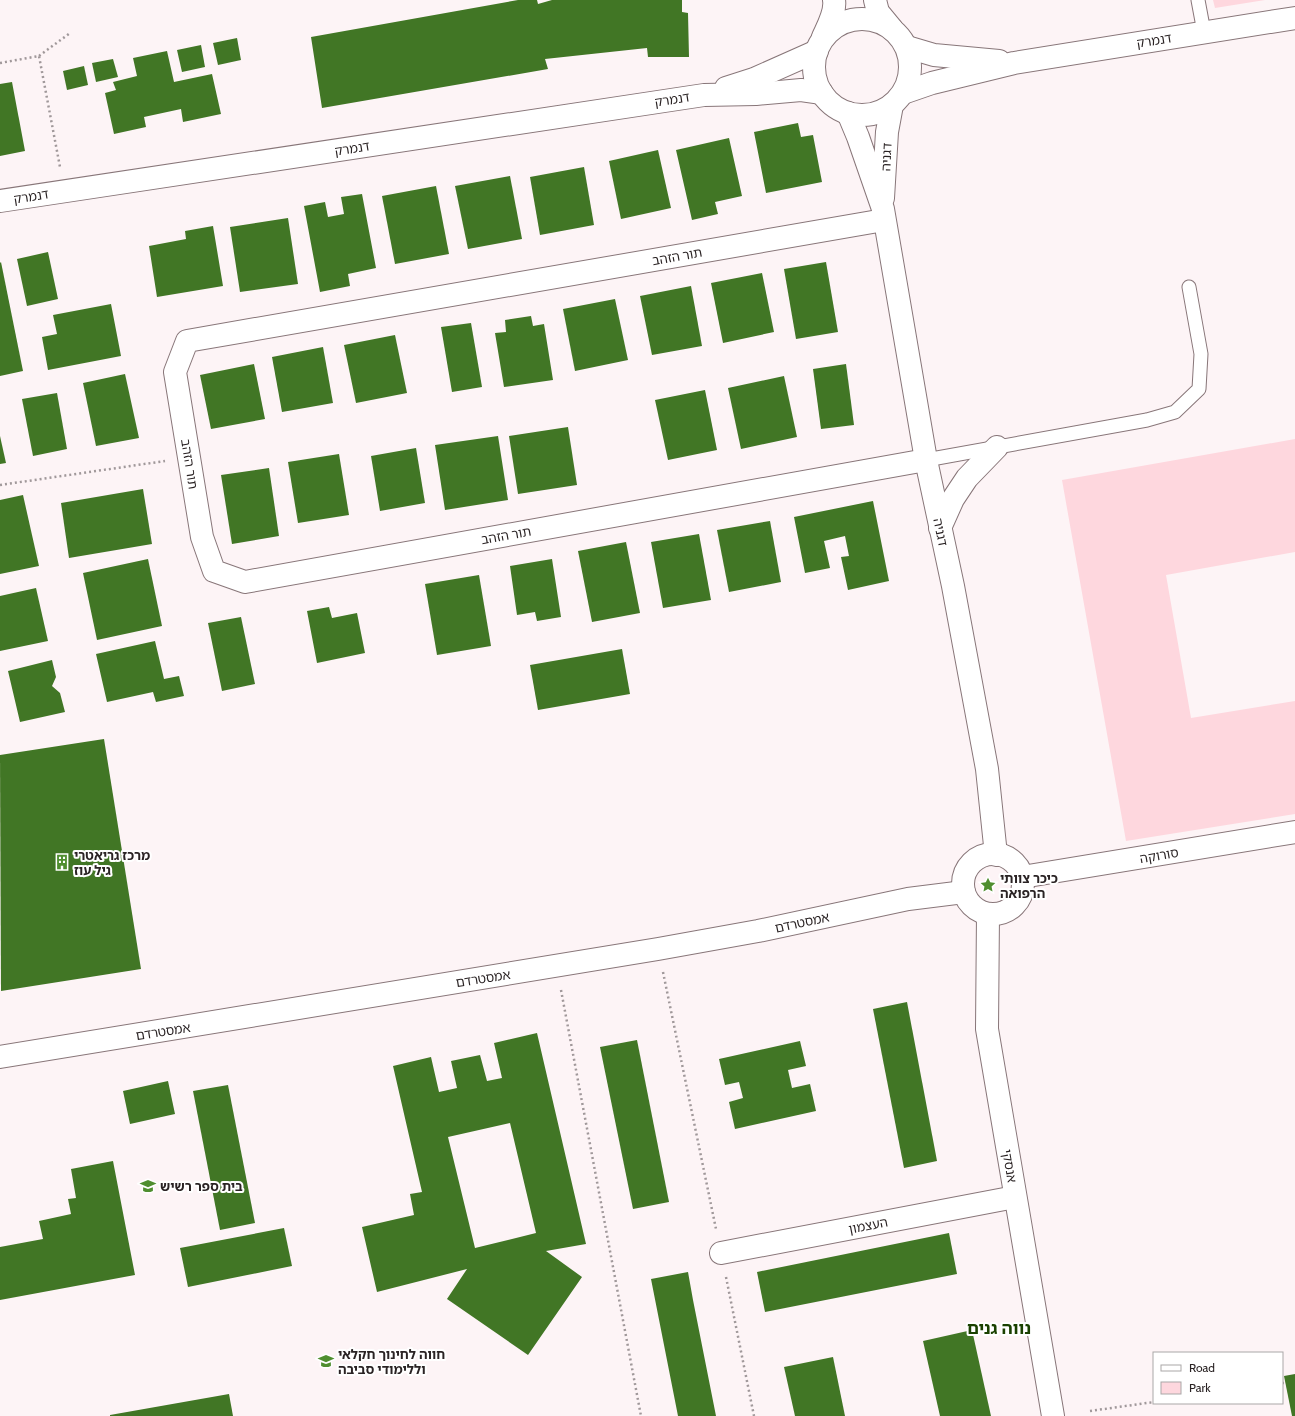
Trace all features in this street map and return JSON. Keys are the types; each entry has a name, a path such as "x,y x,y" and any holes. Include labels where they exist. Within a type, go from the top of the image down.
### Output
{"street":[{"path":"834,0 835,5 831,20 818,48 814,65 816,80 822,93 838,108 848,113 863,115 878,112 897,99 909,78 910,62 906,47 878,12 875,0"},
{"path":"818,48 827,33 839,24 852,19 866,18 880,22 892,29"},
{"name":"דנמרק","path":"897,99 932,83 1014,63 1295,18"},
{"name":"דנמרק","path":"906,47 934,54 1014,63"},
{"name":"דנמרק","path":"0,201 704,94 754,79 818,48"},
{"name":"דנמרק","path":"704,94 756,94 801,90 822,93"},
{"name":"דגניה","path":"883,214 887,132 897,99"},
{"name":"דגניה","path":"848,113 883,214 926,460 987,769 996,854"},
{"name":"תור הזהב","path":"883,214 187,341 175,372 202,538 214,571 245,582 926,460"},
{"path":"940,528 953,499 967,478 997,447"},
{"name":"סורוקה","path":"1022,877 1295,832"},
{"path":"996,854 1012,862 1022,877 1021,892 1014,905 1007,911 988,914 972,907 964,892 963,882 965,873 970,865 982,857 996,854"},
{"name":"אמסטרדם","path":"0,1057 658,949 758,931 908,899 964,892"},
{"name":"אנסקי","path":"988,914 987,1029 1053,1416"},
{"name":"העצמון","path":"721,1253 1015,1197"}],"lane":[{"path":"1198,0 1204,32"},
{"path":"926,460 1147,420 1175,412 1199,389 1201,354 1189,287"}],"path":[{"path":"0,63 39,56 70,33"},
{"path":"39,56 64,191"},
{"path":"0,485 189,457"},
{"path":"658,949 754,1416"},
{"path":"556,966 641,1416"},
{"path":"1090,1411 1153,1402"}],"green space":[{"path":"1213,0 1265,0 1215,8"},
{"path":"1295,439 1295,552 1166,575 1191,718 1295,701 1295,814 1126,841 1062,480"}],"building":[{"path":"518,0 537,0 538,4 552,0 682,0 682,12 688,13 689,57 648,57 647,48 545,59 548,69 322,108 311,37"},
{"path":"237,38 241,60 218,65 213,43"},
{"path":"201,45 205,67 182,72 177,50"},
{"path":"167,51 174,82 212,74 221,114 183,122 181,109 144,117 146,127 114,134 105,93 116,90 113,82 137,76 133,58"},
{"path":"113,59 118,77 96,82 92,63"},
{"path":"84,66 88,85 67,90 63,71"},
{"path":"12,82 25,151 0,156 0,84"},
{"path":"798,123 801,137 813,135 822,182 766,193 754,132"},
{"path":"729,138 742,196 715,202 718,214 692,220 676,150"},
{"path":"658,150 671,208 621,219 609,161"},
{"path":"584,167 594,225 540,235 530,177"},
{"path":"510,176 522,239 468,249 455,186"},
{"path":"436,186 449,254 395,264 382,196"},
{"path":"362,194 376,268 348,274 350,286 320,292 304,206 325,202 328,217 344,214 341,197"},
{"path":"288,218 298,284 240,292 230,227"},
{"path":"213,226 223,286 157,297 149,246 186,239 185,231"},
{"path":"48,252 58,299 27,306 17,259"},
{"path":"1,262 23,371 0,376 0,263"},
{"path":"826,262 838,332 796,339 784,269"},
{"path":"762,273 774,332 723,343 711,283"},
{"path":"691,286 702,346 652,355 640,296"},
{"path":"615,299 628,360 575,371 563,309"},
{"path":"111,304 121,356 48,370 42,337 57,334 53,315"},
{"path":"531,316 533,326 544,324 553,380 504,387 495,333 506,332 505,320"},
{"path":"471,323 482,387 452,392 441,327"},
{"path":"395,335 407,393 356,403 344,345"},
{"path":"323,347 333,403 282,412 272,357"},
{"path":"254,364 265,419 211,429 200,375"},
{"path":"846,364 854,425 821,429 813,369"},
{"path":"125,374 139,438 96,446 83,383"},
{"path":"784,376 797,437 741,449 728,388"},
{"path":"705,390 717,450 668,460 655,400"},
{"path":"57,393 67,449 33,456 22,399"},
{"path":"568,427 577,485 518,494 509,436"},
{"path":"0,436 6,463 0,464"},
{"path":"498,436 508,500 445,510 435,445"},
{"path":"416,448 425,503 380,511 371,456"},
{"path":"339,454 349,515 298,523 288,462"},
{"path":"269,468 279,536 232,544 221,475"},
{"path":"143,489 152,544 69,558 61,503"},
{"path":"23,495 39,566 0,574 0,500"},
{"path":"873,501 889,581 848,590 841,557 849,556 845,536 824,541 830,568 805,573 794,517"},
{"path":"770,521 781,582 729,592 717,530"},
{"path":"699,534 711,600 663,608 651,542"},
{"path":"626,542 640,613 592,622 578,551"},
{"path":"148,559 162,626 97,640 83,573"},
{"path":"552,559 561,617 537,621 535,612 517,615 510,566"},
{"path":"479,575 491,646 437,655 425,584"},
{"path":"36,588 48,641 0,651 0,596"},
{"path":"329,607 332,618 357,613 365,653 317,663 307,611"},
{"path":"241,617 255,684 222,691 208,623"},
{"path":"155,641 164,679 179,676 184,696 156,702 153,692 107,702 96,654"},
{"path":"622,649 630,694 538,710 530,665"},
{"path":"52,660 56,677 52,686 60,693 65,712 20,722 8,671"},
{"name":"מרכז גריאטרי גיל עוז","path":"104,739 141,969 1,991 0,755"},
{"path":"907,1002 937,1161 904,1168 873,1009"},
{"path":"537,1033 586,1244 546,1251 582,1277 528,1355 447,1299 467,1269 377,1292 362,1227 414,1215 410,1194 422,1192 393,1066 431,1057 439,1092 457,1088 451,1061 480,1055 487,1081 502,1078 494,1043","holes":["510,1123 536,1233 475,1248 448,1137"]},
{"path":"637,1040 669,1202 633,1209 600,1047"},
{"path":"800,1041 806,1066 788,1070 792,1088 810,1084 816,1111 735,1129 729,1102 743,1098 739,1082 725,1085 719,1059"},
{"path":"168,1081 175,1114 130,1124 123,1091"},
{"path":"228,1085 255,1223 220,1230 193,1091"},
{"path":"113,1161 135,1275 0,1300 0,1247 43,1239 39,1221 71,1214 68,1199 76,1198 71,1169"},
{"path":"284,1228 292,1266 188,1287 180,1248"},
{"path":"949,1233 957,1274 765,1312 757,1272"},
{"path":"688,1272 716,1416 678,1416 651,1279"},
{"path":"972,1330 991,1416 940,1416 923,1341"},
{"path":"833,1357 845,1416 795,1416 784,1367"},
{"path":"1295,1374 1295,1416 1292,1416 1284,1376"},
{"path":"229,1394 233,1416 110,1416 110,1415"}],"place":[{"name":"מרכז גריאטרי גיל עוז","path":"62,862"},
{"name":"כיכר צוותי הרפואה","path":"988,885"},
{"name":"בית ספר רשיש","path":"148,1186"},
{"name":"חווה לחינוך חקלאי וללימודי סביבה","path":"326,1361"}],"district":[{"name":"נווה גנים","path":"999,1328"}]}
